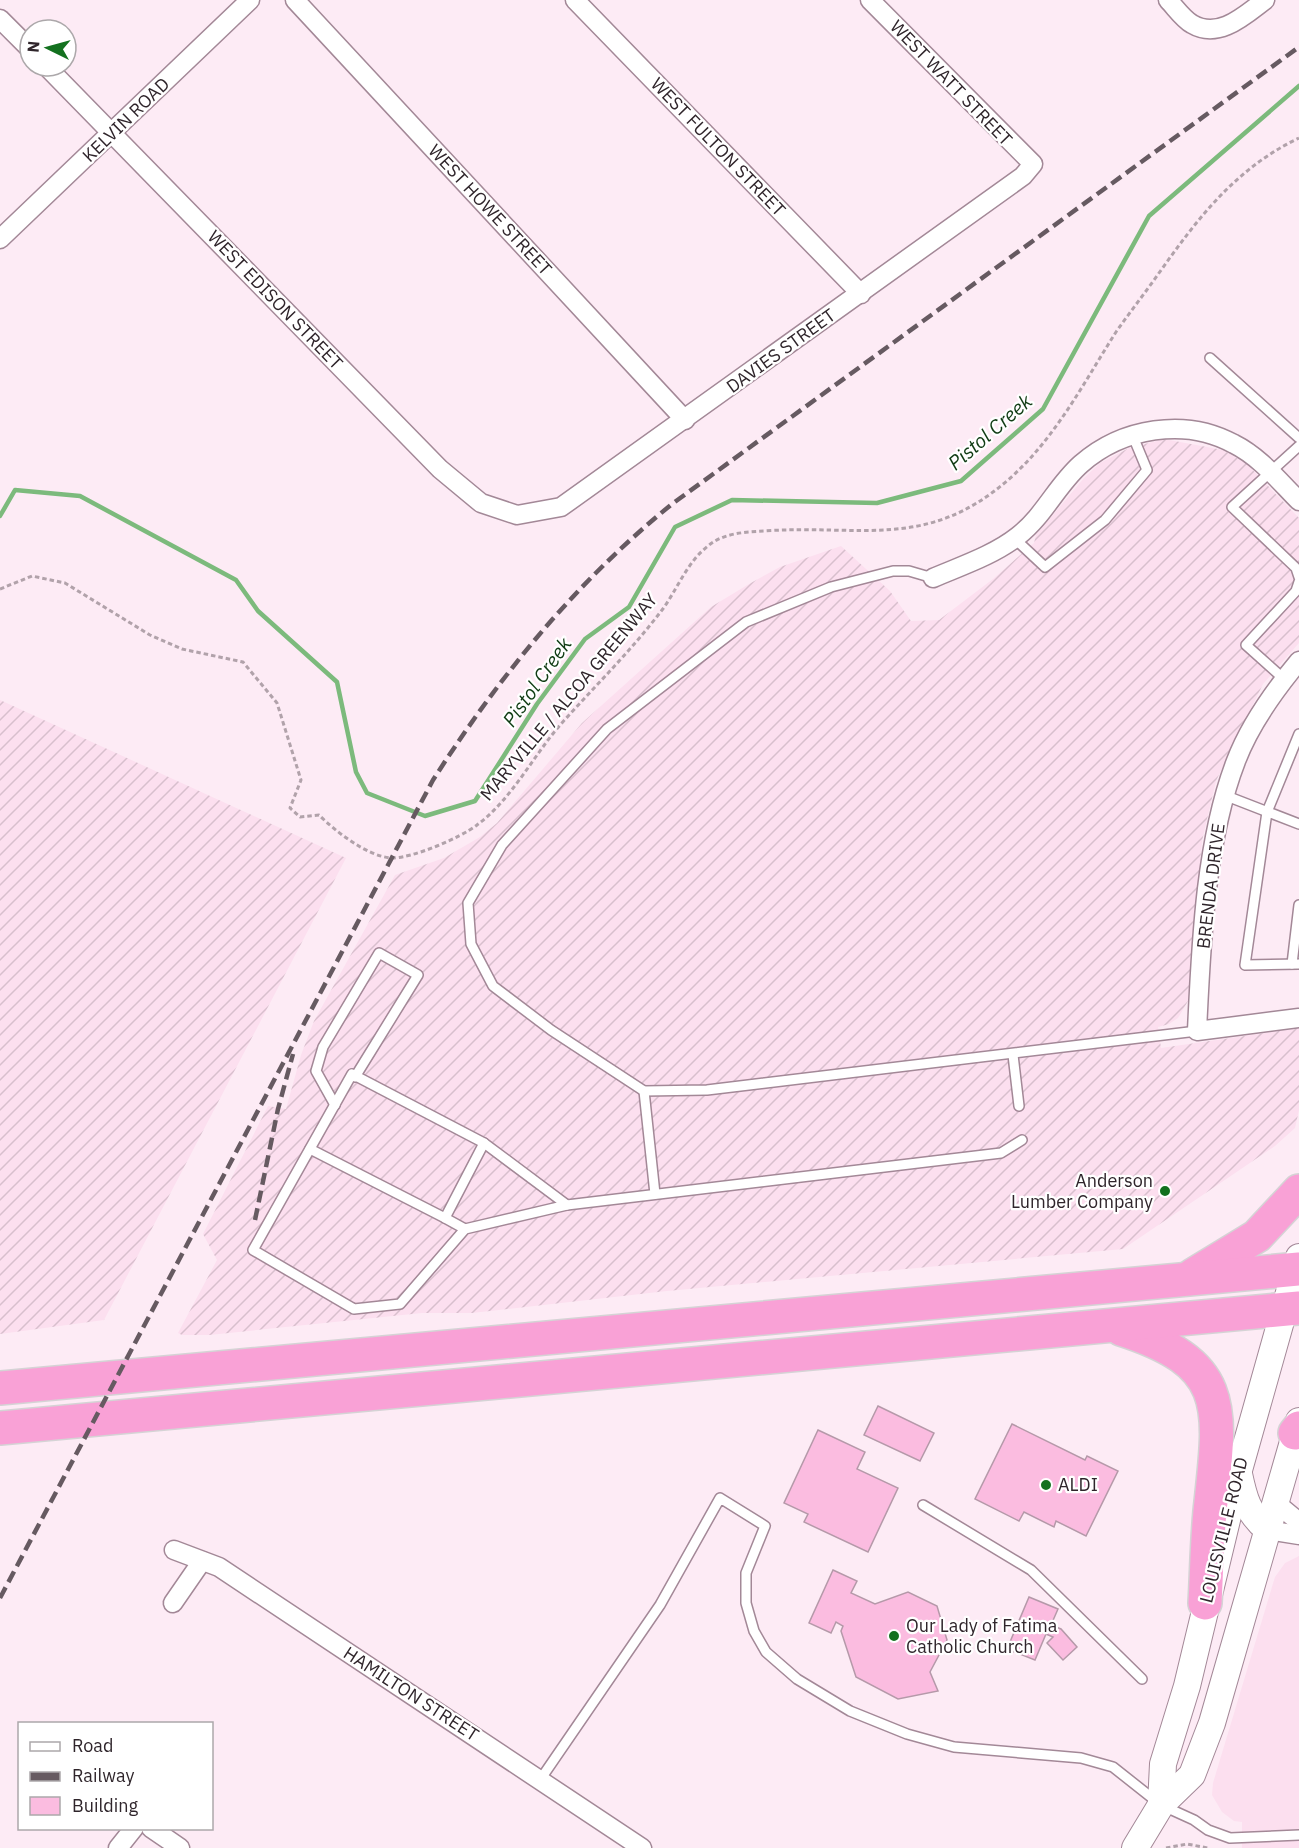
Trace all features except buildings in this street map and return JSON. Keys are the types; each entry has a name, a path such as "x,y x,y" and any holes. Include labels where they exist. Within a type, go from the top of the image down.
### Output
{"highway":[{"path":"1188,1278 1257,1236 1299,1191"},
{"path":"0,1388 1188,1278 1298,1265"},
{"path":"0,1428 1292,1309"},
{"path":"1110,1325 1157,1340 1180,1354 1196,1369 1210,1391 1217,1410 1219,1434 1208,1527 1205,1603"}],"main road":[{"name":"LOUISVILLE ROAD","path":"1161,1805 1163,1764 1187,1686 1205,1603 1239,1470 1292,1309 1298,1265"},
{"name":"LOUISVILLE ROAD","path":"1135,1848 1161,1805 1192,1775 1212,1723 1298,1427"},
{"path":"1239,1470 1248,1509 1268,1530"}],"street":[{"name":"KELVIN ROAD","path":"0,239 250,0"},
{"name":"WEST HOWE STREET","path":"295,0 685,420"},
{"name":"WEST FULTON STREET","path":"575,0 861,294"},
{"name":"WEST WATT STREET","path":"870,0 1033,164"},
{"path":"1168,0 1192,24 1210,29 1234,24 1265,0"},
{"path":"0,19 18,37"},
{"name":"WEST EDISON STREET","path":"58,78 440,469 481,503 517,515"},
{"name":"DAVIES STREET","path":"517,515 561,507 861,294 1023,176 1033,164"},
{"path":"933,578 999,548 1015,538 1034,521 1081,464 1104,447 1132,434 1176,430 1220,437 1248,452 1299,501"},
{"name":"BRENDA DRIVE","path":"1197,1031 1209,883 1224,795 1245,740 1284,679 1299,661"},
{"path":"1197,1031 1298,1019"},
{"path":"1276,1503 1299,1522"},
{"path":"1268,1530 1299,1535"},
{"name":"HAMILTON STREET","path":"174,1550 219,1567 642,1848"},
{"path":"172,1603 202,1560"},
{"path":"118,1848 132,1830"},
{"path":"154,1830 180,1848"}],"lane":[{"path":"1210,358 1299,438"},
{"path":"1015,538 1046,567 1105,520 1147,470 1132,434"},
{"path":"1299,446 1232,507 1296,568 1299,577"},
{"path":"933,578 909,570 893,571 831,587 746,622 607,729 502,845 468,903 471,944 493,986 551,1030 644,1091 707,1090 1197,1031"},
{"path":"1284,679 1246,645 1296,591 1299,582"},
{"path":"1299,734 1267,812 1245,965 1296,964 1299,905"},
{"path":"1224,795 1299,824"},
{"path":"335,1105 316,1071 323,1047 379,953 418,975 356,1077"},
{"path":"1013,1054 1019,1106"},
{"path":"567,1205 484,1143 351,1074 253,1250 354,1309 400,1304 465,1229 567,1205 1001,1153 1022,1140"},
{"path":"644,1091 655,1194"},
{"path":"445,1218 484,1143"},
{"path":"310,1149 465,1229"},
{"path":"540,1780 660,1605 720,1498 765,1526 746,1573 746,1603 754,1631 766,1652 797,1679 850,1711 917,1737 954,1747 1082,1758 1113,1767 1161,1805 1194,1820 1208,1830 1230,1838 1299,1835"},
{"path":"923,1505 1030,1570 1142,1678"}],"path":[{"name":"MARYVILLE / ALCOA GREENWAY","path":"0,588 32,576 65,583 150,635 182,649 243,662 277,703 301,780 290,808 300,817 319,816 338,834 358,846 391,858 423,850 477,825 498,804 559,726 645,632 708,545 738,533 789,529 878,532 926,526 951,517 1005,482 1032,457 1064,416 1118,330 1197,219 1252,165 1299,138"},
{"path":"1166,1848 1187,1844 1208,1848"}],"shaded area":[{"path":"1164,439 1223,450 1247,464 1299,518 1299,643 1263,684 1216,781 1202,841 1188,1001 1178,1018 1158,1027 1161,1048 1299,1028 1299,1110 1295,1128 1275,1146 1123,1249 667,1291 472,1313 422,1313 209,1335 178,1333 217,1260 203,1234 268,1106 286,1109 301,1055 314,1021 395,875 444,858 480,837 497,823 582,723 711,607 749,584 780,567 841,546 890,591 911,621 939,620 993,579 1034,543 1036,535 1084,478 1100,463 1129,448"},
{"path":"0,700 346,858 104,1320 0,1334"},
{"path":"1299,1556 1299,1848 1242,1848 1242,1822 1234,1821 1222,1812 1212,1795 1213,1783 1275,1577 1285,1563"}],"waterway":[{"name":"Pistol Creek","path":"0,516 15,490 80,496 236,580 258,611 337,682 356,772 367,793 425,816 475,801 537,704 585,639 629,607 675,527 732,500 877,503 961,481 1043,409 1149,216 1299,86"}],"railway":[{"path":"0,1598 433,780 485,703 542,632 603,566 672,504 1299,47"},
{"path":"255,1220 278,1109 293,1054"}],"place":[{"name":"Anderson Lumber Company","path":"1165,1191"},
{"name":"ALDI","path":"1046,1485"},
{"name":"Our Lady of Fatima Catholic Church","path":"894,1636"}]}
